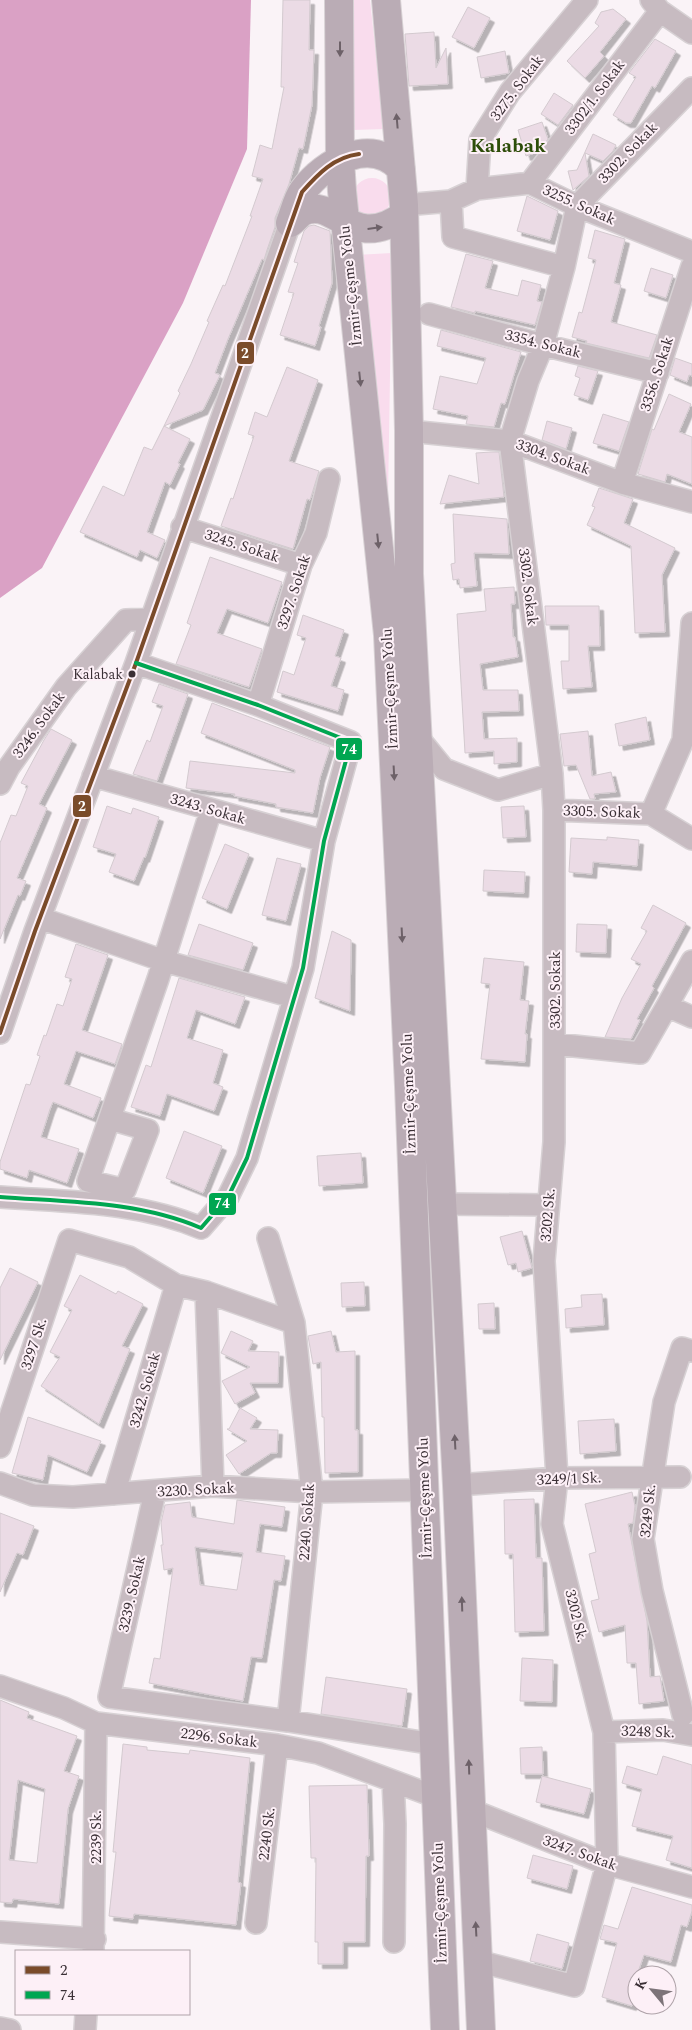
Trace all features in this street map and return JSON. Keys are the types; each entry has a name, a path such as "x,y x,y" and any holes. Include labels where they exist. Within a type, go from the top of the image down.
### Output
{"highway":[{"name":"İzmir-Çeşme Yolu","path":"339,0 340,160 344,221 388,635 409,1077 445,2030"},
{"path":"290,223 303,212 317,209 332,214 354,227 380,228 393,223 404,210 386,0"},
{"path":"290,223 302,192 319,173 340,160 354,155 367,154 393,160 401,169"},
{"name":"İzmir-Çeşme Yolu","path":"404,210 410,431 409,574 457,1485 481,2030"}],"street":[{"name":"3275. Sokak","path":"477,189 480,140 510,92 587,0"},
{"path":"655,5 692,33"},
{"name":"3302/1. Sokak","path":"530,183 655,5"},
{"name":"3302. Sokak","path":"554,1142 554,810 552,774 510,441 528,381 543,345 564,267 577,206 692,88"},
{"name":"3255. Sokak","path":"404,210 451,201 477,189 530,183 577,206 692,252"},
{"path":"451,201 453,237 564,267"},
{"path":"0,1033 40,918 136,663 182,527 290,223"},
{"name":"3356. Sokak","path":"622,482 692,266"},
{"name":"3354. Sokak","path":"429,314 543,345 658,373"},
{"name":"3304. Sokak","path":"410,431 510,441 622,482 692,502"},
{"name":"3297. Sokak","path":"258,705 301,565 316,533 329,479"},
{"name":"3245. Sokak","path":"182,527 301,565"},
{"name":"3246. Sokak","path":"0,784 9,767 66,687 126,620 150,619"},
{"path":"692,623 688,741 651,814 692,839"},
{"path":"0,1197 112,1204 183,1220 201,1228 228,1197 247,1158 303,968 324,842 352,742 258,705 136,663"},
{"path":"418,737 444,769 498,790 552,774"},
{"name":"3243. Sokak","path":"94,776 324,842"},
{"path":"110,1119 164,961 211,810"},
{"name":"3305. Sokak","path":"554,810 651,814"},
{"path":"40,918 164,961 293,997"},
{"path":"555,1044 640,1053 692,961"},
{"path":"667,1006 692,1017"},
{"name":"3202 Sk.","path":"478,1961 574,1986 607,1864 604,1732 552,1524 557,1478 544,1262 554,1142"},
{"path":"442,1204 548,1205"},
{"name":"2240. Sokak","path":"268,1238 294,1323 312,1492 288,1721"},
{"name":"3297 Sk.","path":"0,1447 69,1240 129,1257 176,1285"},
{"path":"176,1285 206,1292 294,1323"},
{"name":"3242. Sokak","path":"114,1494 176,1285"},
{"path":"206,1292 213,1486"},
{"name":"3249 Sk.","path":"683,1715 652,1591 643,1539 664,1402 682,1348 692,1351"},
{"name":"3249/1 Sk.","path":"457,1485 557,1478 680,1477"},
{"name":"3230. Sokak","path":"0,1483 34,1495 74,1497 213,1486 312,1492 425,1490"},
{"name":"3239. Sokak","path":"154,1492 109,1697 288,1721"},
{"name":"2296. Sokak","path":"0,1686 64,1708 96,1723 277,1745 318,1754 436,1797"},
{"path":"288,1721 434,1744"},
{"name":"2239 Sk.","path":"94,1945 96,1723"},
{"name":"3248 Sk.","path":"604,1732 663,1730 692,1735"},
{"name":"2240 Sk.","path":"256,1923 277,1745"},
{"path":"392,1781 396,1824 394,1942"},
{"name":"3247. Sokak","path":"471,1810 607,1864 692,1887"},
{"path":"0,1932 94,1945"},
{"path":"85,2030 86,2015"},
{"path":"0,2028 10,2030"}],"shaded area":[{"path":"0,0 251,0 247,149 183,303 42,568 0,598"},
{"path":"350,0 370,0 384,129 353,130"},
{"path":"372,178 385,184 391,197 385,210 372,216 359,210 353,197 359,184"},
{"path":"392,253 388,498 382,499 356,255"}],"building":[{"path":"283,0 310,0 309,50 314,50 312,105 303,149 299,148 289,184 275,218 275,227 264,260 262,259 228,339 215,373 220,375 203,410 164,426 180,393 178,391 209,322 207,321 223,285 225,286 252,216 250,216 263,179 252,176 260,145 272,149 284,87 281,87"},
{"path":"468,7 490,18 474,48 452,37"},
{"path":"613,9 626,19 600,52 604,56 585,78 567,61 599,26 595,23 601,12"},
{"path":"434,32 436,68 446,48 448,84 409,86 405,34"},
{"path":"655,39 676,51 655,88 652,86 631,123 626,123 613,115 636,77 629,73"},
{"path":"505,51 509,73 481,78 477,57"},
{"path":"554,93 573,105 558,125 541,114"},
{"path":"542,122 548,139 538,152 526,156 518,130"},
{"path":"593,134 616,145 603,161 585,153 589,176 573,190 568,171 577,170"},
{"path":"527,196 558,211 550,240 517,231"},
{"path":"314,225 330,231 332,283 315,346 280,335 294,293 288,292 298,263 294,262 304,231 309,226"},
{"path":"595,230 625,239 614,283 621,285 611,322 657,335 649,358 586,343 587,341 572,337 579,312 582,313 596,260 588,258"},
{"path":"466,254 493,261 485,288 518,296 522,280 541,285 537,301 542,302 535,325 451,307"},
{"path":"651,268 673,275 666,298 644,291"},
{"path":"441,330 521,352 505,404 501,403 494,427 466,424 468,416 433,409 440,376 477,384 486,358 437,346"},
{"path":"675,358 692,364 692,376 689,375 687,382 670,375"},
{"path":"578,366 598,371 588,400 574,395 580,378 575,376"},
{"path":"287,367 318,380 289,461 319,471 310,500 307,499 293,549 221,526 231,498 233,499 254,436 248,434 255,412 267,417"},
{"path":"669,394 691,404 679,432 692,437 692,484 667,474 665,482 638,474 652,429 654,430"},
{"path":"603,414 629,422 619,451 593,443"},
{"path":"547,421 572,428 566,449 542,440"},
{"path":"164,426 190,439 170,485 165,482 147,532 165,540 157,558 140,550 137,557 80,532 103,486 124,496 144,447 152,450"},
{"path":"499,452 504,497 440,504 449,475 479,484 476,453"},
{"path":"599,488 633,499 624,523 675,548 662,575 665,632 635,633 631,546 587,525 595,507 592,506"},
{"path":"453,514 507,519 509,554 474,553 477,586 460,588 459,579 453,580 451,564 455,563"},
{"path":"210,557 282,582 268,623 227,609 217,633 262,649 249,687 176,664 191,625 187,623"},
{"path":"514,587 515,604 511,604 513,637 515,637 518,657 480,664 483,690 518,690 519,711 482,712 484,739 517,738 517,762 494,764 494,751 465,753 457,614 486,611 484,589"},
{"path":"545,606 599,606 600,646 588,646 592,687 563,689 561,661 569,661 569,625 546,625"},
{"path":"303,615 344,630 335,656 341,658 331,686 344,690 338,711 277,692 283,671 294,675 306,638 297,635"},
{"path":"159,684 188,694 157,781 133,774 147,740 150,742 163,706 152,702"},
{"path":"212,703 330,747 320,778 313,813 276,807 276,804 234,796 235,794 186,788 190,761 295,773 295,770 201,733"},
{"path":"646,717 650,740 619,746 615,724"},
{"path":"51,729 72,740 39,804 47,808 17,878 26,881 20,896 18,895 0,939 0,843 11,815 16,816 28,786 21,783"},
{"path":"588,731 592,776 611,772 616,792 594,794 595,799 590,799 576,765 564,766 560,734"},
{"path":"107,806 131,814 133,808 159,817 145,858 134,881 109,872 116,854 93,847"},
{"path":"524,806 526,837 503,838 501,807"},
{"path":"607,837 639,840 637,866 593,862 592,874 569,872 571,838 607,840"},
{"path":"225,844 249,854 227,909 202,898"},
{"path":"277,858 301,864 286,921 262,915"},
{"path":"484,870 525,872 524,893 483,891"},
{"path":"653,905 686,923 652,986 654,988 637,1019 640,1020 631,1039 605,1037 622,998 641,964 631,959 647,931 641,928"},
{"path":"199,924 253,943 243,970 188,955"},
{"path":"577,924 607,925 606,953 576,952"},
{"path":"332,931 351,940 350,1011 315,998"},
{"path":"76,944 108,955 82,1030 122,1044 115,1064 76,1051 64,1084 101,1098 93,1118 53,1102 50,1109 41,1137 79,1149 67,1183 29,1170 27,1178 0,1169 0,1162 26,1084 30,1085 40,1056 37,1055 44,1035 46,1036 57,1004 63,1006 72,979 65,977"},
{"path":"484,958 524,962 520,1000 529,1001 525,1034 527,1034 525,1062 481,1059 490,984 481,983"},
{"path":"179,978 245,997 235,1024 196,1010 187,1038 223,1050 213,1083 223,1087 214,1111 167,1094 160,1116 131,1107 146,1065 151,1067"},
{"path":"184,1131 222,1146 203,1193 166,1178"},
{"path":"361,1153 363,1183 319,1186 317,1156"},
{"path":"522,1231 532,1268 518,1272 516,1263 508,1265 500,1237"},
{"path":"10,1268 38,1282 0,1360 0,1288"},
{"path":"80,1275 116,1294 118,1291 143,1304 122,1346 130,1349 99,1424 41,1386 60,1357 50,1352 72,1310 64,1306"},
{"path":"364,1282 365,1306 342,1307 341,1283"},
{"path":"602,1294 604,1325 566,1328 565,1309 582,1307 581,1295"},
{"path":"494,1303 495,1329 479,1329 478,1304"},
{"path":"231,1331 253,1341 248,1351 279,1352 278,1383 250,1383 255,1393 235,1404 222,1381 250,1367 221,1353"},
{"path":"331,1331 336,1352 355,1351 355,1430 358,1430 358,1472 325,1473 321,1362 313,1364 308,1336"},
{"path":"240,1408 257,1418 250,1429 278,1430 277,1453 271,1453 239,1474 226,1455 247,1441 227,1429 229,1429"},
{"path":"28,1417 101,1441 87,1472 48,1455 43,1480 12,1473"},
{"path":"614,1419 616,1451 580,1454 578,1421"},
{"path":"632,1492 635,1506 633,1523 628,1524 647,1621 650,1677 660,1676 664,1701 639,1704 636,1663 627,1663 625,1625 599,1632 591,1601 599,1599 589,1554 596,1552 585,1504"},
{"path":"534,1499 536,1558 542,1558 544,1631 515,1632 513,1554 505,1554 504,1500"},
{"path":"237,1500 285,1507 282,1527 260,1524 256,1552 285,1556 281,1581 274,1580 262,1658 251,1657 243,1701 149,1683 154,1658 160,1659 173,1568 164,1570 161,1523 165,1505 190,1502 192,1517 234,1524","holes":["195,1547 243,1553 237,1590 200,1585"]},
{"path":"0,1513 34,1526 23,1555 17,1553 0,1592"},
{"path":"522,1658 553,1660 552,1702 520,1701"},
{"path":"326,1677 407,1689 402,1726 321,1714"},
{"path":"0,1700 29,1712 27,1718 77,1736 64,1771 79,1776 68,1809 59,1904 13,1899 12,1903 0,1902","holes":["18,1780 45,1789 37,1863 9,1860"]},
{"path":"123,1744 147,1747 147,1750 189,1754 190,1750 250,1758 238,1882 241,1883 236,1925 134,1914 133,1919 109,1916 116,1852 113,1852"},
{"path":"542,1747 543,1774 521,1774 520,1748"},
{"path":"663,1756 692,1765 692,1868 666,1860 673,1836 632,1826 642,1789 622,1783 627,1766 657,1775"},
{"path":"542,1776 591,1789 584,1814 536,1802"},
{"path":"367,1785 369,1856 366,1856 365,1942 343,1942 343,1964 318,1964 318,1942 315,1942 316,1858 311,1858 309,1786"},
{"path":"533,1855 573,1866 567,1889 527,1878"},
{"path":"632,1887 692,1905 687,1927 681,1925 671,1962 644,1955 640,1965 627,1965 627,2004 602,1997 617,1943 600,1939 604,1925 618,1929"},
{"path":"537,1934 569,1943 562,1969 530,1961"}],"transit line":[{"name":"2","path":"0,1033 35,931 136,663 302,192 327,167 342,159 359,154"},
{"name":"74","path":"0,1197 102,1204 152,1212 201,1228 228,1197 247,1158 303,968 324,841 351,742 258,705 136,663"}],"place":[{"name":"Kalabak","path":"132,674"}],"district":[{"name":"Kalabak","path":"508,146"}]}
